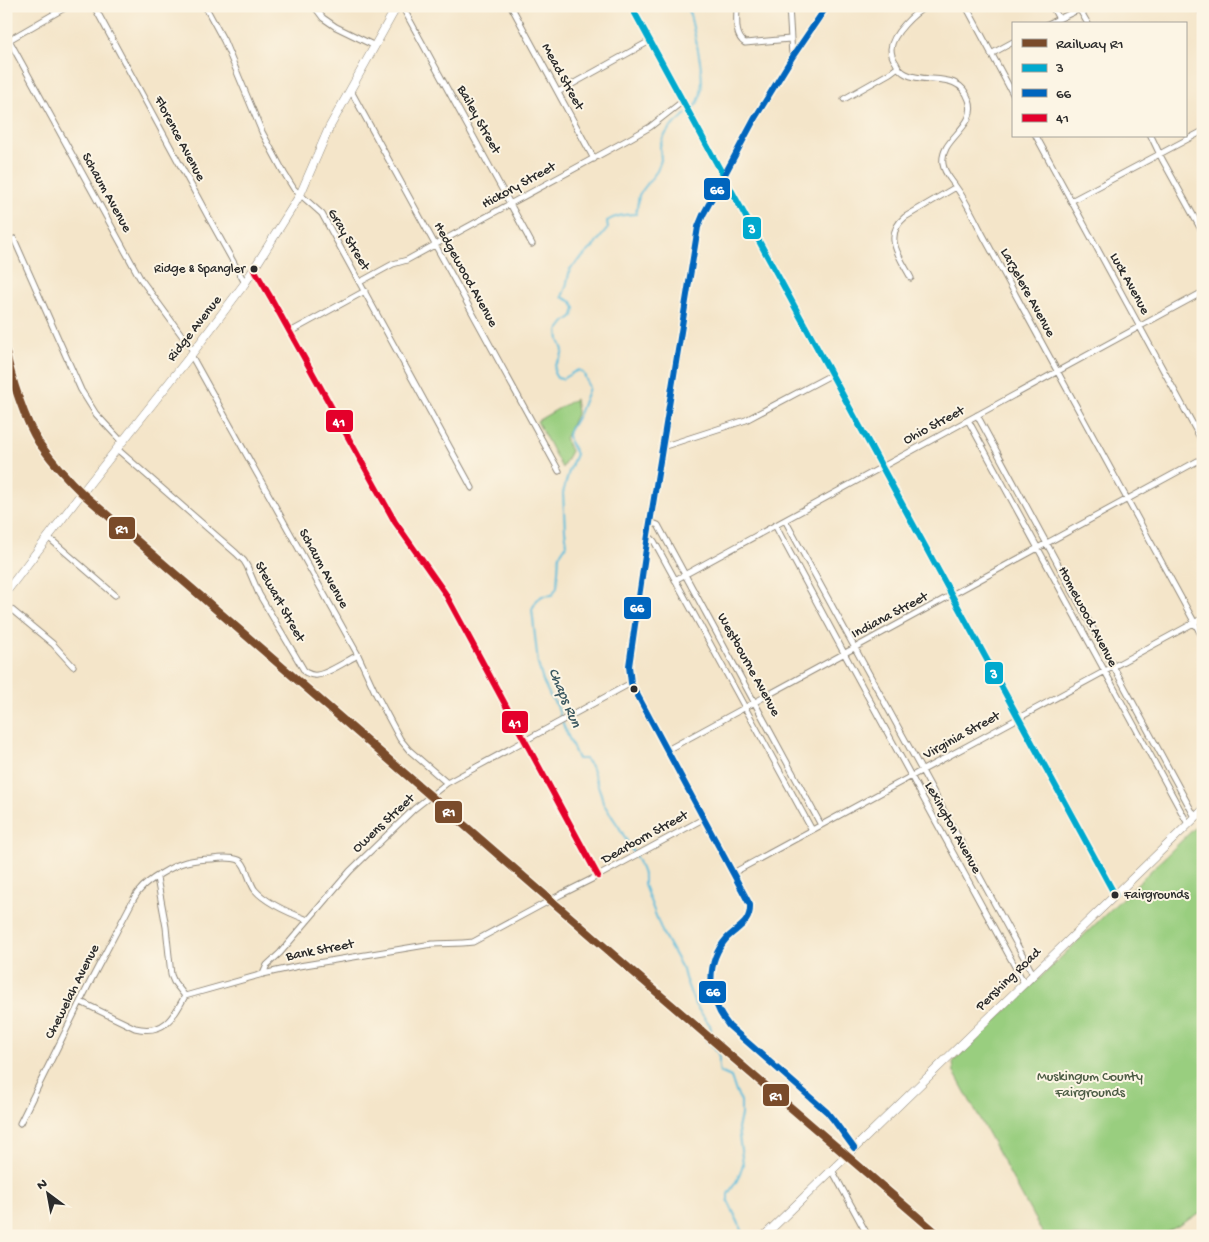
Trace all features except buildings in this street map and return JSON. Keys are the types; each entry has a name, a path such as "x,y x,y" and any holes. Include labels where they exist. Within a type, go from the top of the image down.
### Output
{"street":[{"name":"Schaum Avenue","path":"68,6 9,40 140,278 192,353 358,655 400,739 409,750 447,783"},
{"name":"Florence Avenue","path":"94,6 246,283"},
{"name":"Gray Street","path":"205,6 224,41 262,132 284,173 294,189 322,214 472,488"},
{"path":"314,6 323,18 336,27 375,46"},
{"name":"Ridge Avenue","path":"6,592 246,283 300,195 324,139 398,6"},
{"name":"Bailey Street","path":"402,6 532,244"},
{"name":"Mead Street","path":"511,6 594,159"},
{"path":"631,6 1115,895"},
{"path":"736,6 738,36 745,43 790,39"},
{"path":"789,6 792,56"},
{"path":"827,6 792,56 755,118 698,227 650,522 629,666 631,683 750,905 750,914 747,920 728,937 714,959 711,977 717,1009 729,1026 827,1112 854,1148"},
{"path":"844,99 898,68 891,50 896,36 915,14 927,6"},
{"path":"966,6 1012,92"},
{"path":"1052,6 1059,19"},
{"path":"1052,22 1086,6"},
{"path":"1199,6 1203,13"},
{"path":"1080,10 1087,22"},
{"path":"558,92 650,41"},
{"path":"992,54 1012,43"},
{"name":"Larzelere Avenue","path":"898,68 912,76 951,81 960,86 966,93 971,108 969,116 943,154 944,170 956,187 1203,638"},
{"name":"Hedgewood Avenue","path":"350,91 559,471"},
{"name":"Hickory Street","path":"360,282 393,264 407,260 594,159 650,127 685,104"},
{"path":"1071,201 1203,131"},
{"name":"Luck Avenue","path":"1037,138 1203,443"},
{"path":"1152,138 1203,233"},
{"path":"911,278 896,251 893,237 895,230 899,222 905,217 956,187"},
{"path":"14,239 81,390 96,414 122,442"},
{"path":"254,269 395,522 445,593 598,876"},
{"path":"290,332 365,291"},
{"name":"Ohio Street","path":"675,580 1203,292"},
{"path":"662,447 746,420 831,375"},
{"name":"Homewood Avenue","path":"977,415 1195,817"},
{"name":"Homewood Avenue","path":"968,420 1188,824"},
{"name":"Stewart Street","path":"117,449 244,561 259,594 305,672 318,676 358,655"},
{"name":"Indiana Street","path":"667,750 1203,458"},
{"name":"Lexington Avenue","path":"786,520 1033,974"},
{"name":"Westbourne Avenue","path":"650,522 657,524 821,825"},
{"name":"Lexington Avenue","path":"775,525 1024,983"},
{"name":"Westbourne Avenue","path":"648,535 654,541 812,830"},
{"path":"48,537 115,595"},
{"path":"6,605 53,644 73,666"},
{"name":"Virginia Street","path":"733,873 1113,665 1203,618"},
{"name":"Owens Street","path":"263,974 267,965 280,953 350,871 414,808 447,783 631,683"},
{"name":"Pershing Road","path":"764,1236 1203,810"},
{"name":"Dearborn Street","path":"463,943 473,942 703,819"},
{"name":"Chewelah Avenue","path":"20,1123 132,902 140,890 157,878 176,866 194,860 229,858 239,860 244,866 256,892 283,910 308,920"},
{"path":"81,1002 135,1028 144,1030 162,1027 173,1015 184,996 171,975 166,927 157,878"},
{"name":"Bank Street","path":"184,996 263,974 333,959 425,945 463,943"},
{"path":"832,1170 868,1236"}],"green space":[{"path":"575,399 577,412 565,439 571,451 562,468 537,421"},
{"name":"Muskingum County Fairgrounds","path":"1203,820 1203,1212 1160,1236 1044,1236 954,1072 953,1062"}],"waterway":[{"name":"Chaps Run","path":"688,6 699,55 702,82 698,102 690,110"},
{"name":"Chaps Run","path":"686,114 669,129 663,138 660,146 661,160 657,171 639,195 636,214 628,214 607,221 608,228 593,247 570,269 562,297 572,302 575,308 573,316 558,331 563,350 561,357 555,365 554,373 557,378 562,379 579,370 584,374 589,388 568,435 576,454 563,493 567,544 559,556 557,587 552,595 542,596 537,600 532,609 538,664 543,681 557,706 578,759 585,759 591,766 603,803 638,861 644,877 644,885 663,934 683,970 695,1005 710,1025 711,1030 706,1040 717,1053 720,1072 731,1077 741,1101 738,1129 743,1164 740,1174 728,1194 728,1201 743,1236"}],"rail line":[{"name":"R1","path":"6,352 19,399 34,434 54,463 82,493 940,1236"}],"transit line":[{"name":"3","path":"631,6 1115,895"},
{"name":"66","path":"827,6 793,56 755,118 698,227 648,535 629,666 631,683 750,905 750,911 746,920 727,938 720,948 712,970 713,994 722,1016 729,1026 827,1112 854,1148"},
{"name":"41","path":"254,269 395,522 445,593 598,876"}],"place":[{"name":"Ridge & Spangler","path":"254,269"},
{"name":"Fairgrounds","path":"1115,895"}]}
